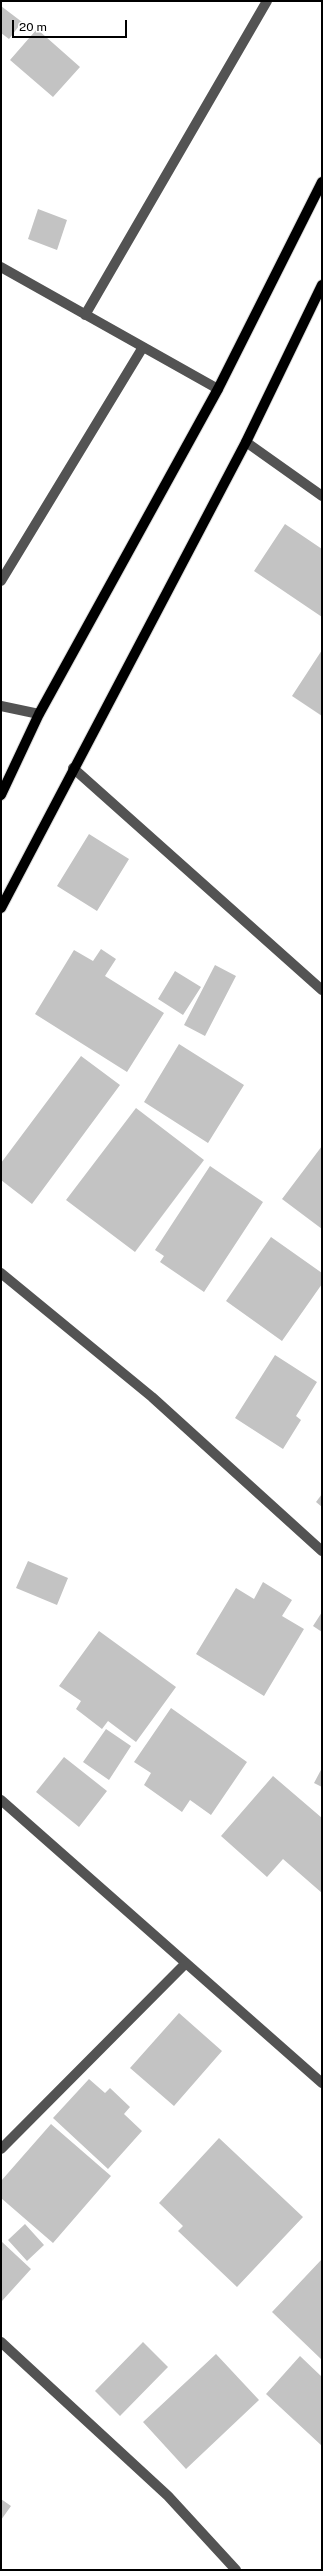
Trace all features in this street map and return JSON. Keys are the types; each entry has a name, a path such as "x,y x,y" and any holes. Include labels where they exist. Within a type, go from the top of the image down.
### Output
{"main road":[{"path":"1,795 39,714 218,389 322,182"},
{"path":"1,908 73,768 246,442 322,285"}],"street":[{"path":"85,315 267,1"},
{"path":"1,267 218,389"},
{"path":"1,581 143,347"},
{"path":"246,442 322,496"},
{"path":"1,706 39,714"},
{"path":"73,768 322,990"},
{"path":"1,1273 152,1397 322,1551"},
{"path":"1,1800 185,1964 322,2083"},
{"path":"1,2149 185,1964"},
{"path":"1,2342 168,2496 236,2570"}],"building":[{"path":"1,6 22,22 9,39 1,33"},
{"path":"37,29 80,67 53,97 10,60"},
{"path":"38,209 67,220 57,250 28,239"},
{"path":"285,524 322,549 322,617 254,571"},
{"path":"322,650 322,716 292,696"},
{"path":"89,834 129,859 97,911 57,886"},
{"path":"101,949 116,959 105,976 164,1013 127,1072 35,1014 74,950 93,961"},
{"path":"215,965 236,976 205,1036 184,1025"},
{"path":"175,971 201,987 183,1015 158,999"},
{"path":"179,1044 244,1085 208,1143 144,1102"},
{"path":"81,1056 120,1085 32,1204 1,1180 1,1163"},
{"path":"136,1108 204,1160 135,1252 66,1200"},
{"path":"322,1146 322,1229 282,1199"},
{"path":"210,1166 263,1202 204,1292 160,1262 164,1256 155,1250"},
{"path":"271,1237 322,1273 322,1284 282,1341 226,1301"},
{"path":"275,1355 317,1382 296,1416 301,1420 283,1449 235,1418"},
{"path":"322,1494 322,1507 316,1502"},
{"path":"28,1561 68,1578 57,1605 16,1588"},
{"path":"263,1582 292,1600 282,1616 304,1629 264,1696 196,1654 236,1588 254,1599"},
{"path":"322,1612 322,1632 313,1626"},
{"path":"99,1631 176,1687 136,1742 108,1721 102,1729 76,1709 81,1701 59,1686"},
{"path":"171,1708 247,1762 211,1815 190,1800 182,1812 144,1785 151,1773 134,1762"},
{"path":"106,1729 131,1746 109,1780 83,1762"},
{"path":"64,1757 107,1791 79,1827 36,1792"},
{"path":"322,1768 322,1787 314,1783"},
{"path":"273,1776 322,1818 322,1893 283,1859 267,1877 221,1836"},
{"path":"179,2013 222,2051 174,2106 130,2068"},
{"path":"89,2079 105,2093 110,2088 130,2107 124,2114 142,2131 108,2169 53,2118"},
{"path":"51,2124 111,2176 53,2243 1,2198 1,2181"},
{"path":"219,2138 303,2217 237,2287 178,2231 183,2226 159,2203"},
{"path":"25,2224 44,2245 27,2261 8,2240"},
{"path":"1,2241 31,2269 2,2301 1,2300"},
{"path":"322,2259 322,2360 272,2312"},
{"path":"143,2342 168,2367 120,2416 95,2391"},
{"path":"216,2354 259,2400 186,2469 143,2422"},
{"path":"300,2356 322,2377 322,2446 266,2394"},
{"path":"1,2499 11,2506 1,2520"}]}
